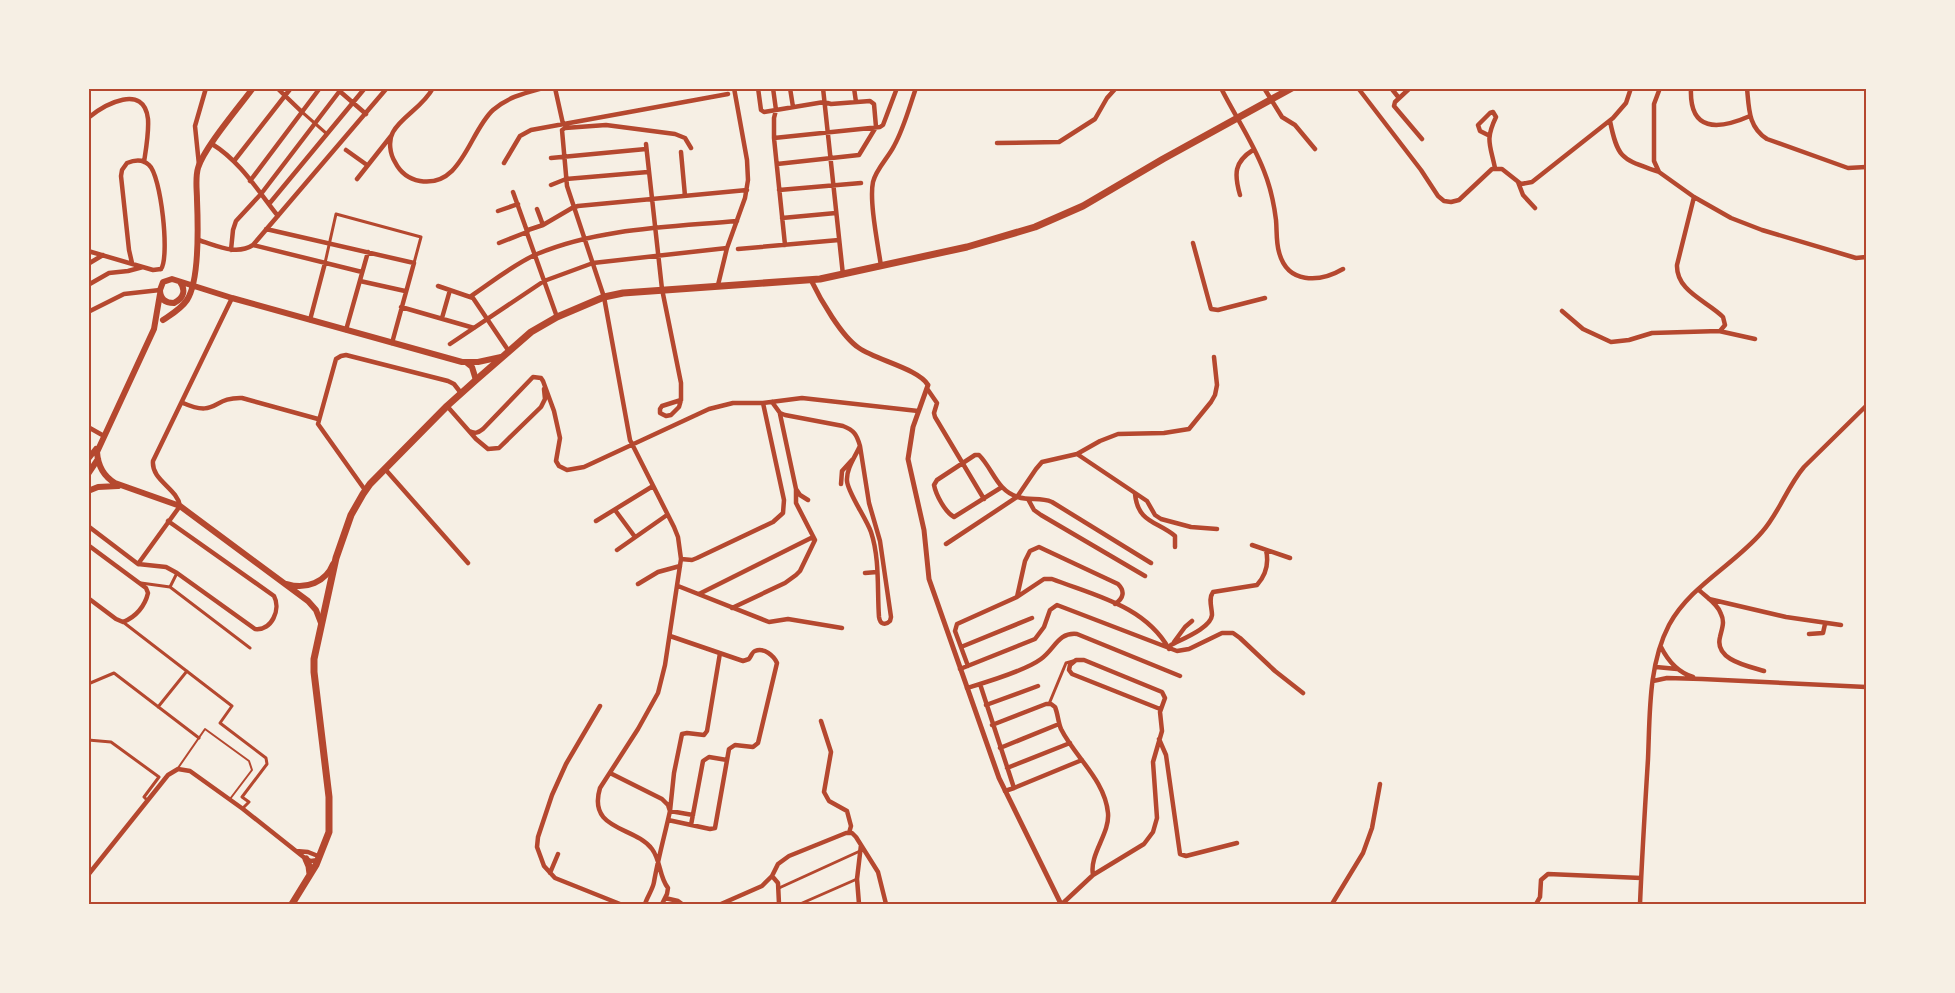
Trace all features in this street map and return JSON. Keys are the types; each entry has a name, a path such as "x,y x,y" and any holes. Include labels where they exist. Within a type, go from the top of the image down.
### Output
{"main road":[{"path":"163,320 177,311 190,295 195,274 199,166 212,144 253,88"},
{"path":"284,583 305,586 325,577 332,568 351,515 365,490 447,406 508,350 557,316 604,297 662,289 811,280 968,248 1052,221 1083,206 1153,164 1292,88"},
{"path":"180,282 190,279 195,274"},
{"path":"321,623 312,605 180,506 121,486 104,475 96,452 154,329 160,292 164,282 176,279 232,298 467,363 472,367 476,380"},
{"path":"154,329 184,291 180,282"},
{"path":"160,292 165,301 176,302 190,295"},
{"path":"467,363 501,357"},
{"path":"88,459 103,439"},
{"path":"88,474 98,461"},
{"path":"88,491 98,487 121,486"},
{"path":"292,904 318,860 329,832 331,816 314,659 336,558"},
{"path":"307,856 309,876"}],"street":[{"path":"199,166 195,126 206,91 200,88"},
{"path":"277,88 327,134"},
{"path":"234,161 291,88"},
{"path":"250,181 320,88"},
{"path":"269,204 365,88"},
{"path":"198,240 231,250 246,249 253,245 387,88"},
{"path":"357,179 394,129 425,101 433,88"},
{"path":"391,136 392,156 402,172 417,181 435,180 454,170 482,122 493,110 515,96 543,88"},
{"path":"555,88 563,124"},
{"path":"718,285 727,248 747,190 748,168 734,88"},
{"path":"758,88 761,109 764,112 824,102 831,104 874,102 876,127 863,152 859,155 777,164"},
{"path":"773,88 776,110 774,138 785,245"},
{"path":"790,88 793,107"},
{"path":"823,88 843,275"},
{"path":"854,88 856,102"},
{"path":"774,138 884,125 897,88"},
{"path":"880,266 872,195 873,183 877,172 900,135 916,88"},
{"path":"998,143 1059,142 1095,119 1107,98 1116,88"},
{"path":"1221,88 1263,168 1276,221 1278,251 1286,266 1299,277 1310,280 1343,269"},
{"path":"1264,88 1282,117 1295,125 1315,149"},
{"path":"1358,88 1421,170 1438,196 1444,201 1451,202 1459,200 1488,171 1495,168 1502,169 1518,182 1525,184 1534,180 1610,121 1622,108 1631,88"},
{"path":"1391,88 1399,98"},
{"path":"1410,88 1394,103 1394,106 1422,139"},
{"path":"1659,88 1654,104 1653,158 1654,165 1659,172"},
{"path":"1691,88 1692,107 1696,116 1704,122 1715,125 1723,124 1750,116"},
{"path":"1747,88 1750,116 1757,131 1772,141 1848,168 1866,166"},
{"path":"231,250 234,226 316,124 339,89 366,114"},
{"path":"504,163 516,140 524,133 534,129 728,94"},
{"path":"88,118 110,104 127,99 140,102 146,110 148,120 144,162"},
{"path":"1488,135 1479,129 1478,125 1493,112 1496,117 1488,135 1495,168"},
{"path":"1610,121 1614,144 1622,155 1636,164 1659,172 1724,215 1762,230 1856,258 1866,257"},
{"path":"662,904 668,888 663,883 659,863 651,848 644,841 612,824 600,813 598,796 600,788 638,729 657,693 678,586 681,559 678,537 632,446 628,433 604,297 566,179 563,131 565,128 606,125 675,134 685,138 691,148"},
{"path":"212,144 234,161 278,216"},
{"path":"551,158 646,147 662,289 681,383 681,400 679,407 670,415 660,413 662,406 681,400"},
{"path":"346,150 367,165"},
{"path":"1240,195 1236,177 1239,162 1243,156 1253,150"},
{"path":"681,152 685,196"},
{"path":"132,263 121,176 127,163 133,161 144,162 151,166 157,181 165,248 161,269"},
{"path":"551,185 566,179 648,172"},
{"path":"1518,182 1523,195 1535,208"},
{"path":"779,190 861,183"},
{"path":"499,243 543,225 574,207 747,190"},
{"path":"513,192 557,316"},
{"path":"1694,197 1677,273 1684,286 1723,317 1724,326 1719,331"},
{"path":"498,211 518,204"},
{"path":"537,209 543,225"},
{"path":"782,218 836,213"},
{"path":"310,320 336,214 421,237 392,343"},
{"path":"471,296 536,255 585,238 654,228 737,221"},
{"path":"266,229 414,263"},
{"path":"738,249 839,240"},
{"path":"1193,243 1211,309 1218,310 1265,298"},
{"path":"253,245 362,272"},
{"path":"450,344 544,281 593,263 727,248"},
{"path":"88,251 153,270 161,269"},
{"path":"346,330 368,252"},
{"path":"88,264 103,255"},
{"path":"88,285 109,273 143,267"},
{"path":"161,269 167,280"},
{"path":"811,280 823,303 854,344 867,353 922,377 937,403 935,417 984,499"},
{"path":"360,281 405,291"},
{"path":"438,286 471,296 508,350"},
{"path":"442,318 450,290"},
{"path":"88,312 124,294 160,292"},
{"path":"138,564 180,506 175,494 157,475 152,465 232,298"},
{"path":"401,307 474,328"},
{"path":"1562,311 1583,329 1611,342 1629,340 1652,333 1719,331 1755,339"},
{"path":"365,490 320,429 318,419 334,361 344,355 448,381 454,384 461,393"},
{"path":"946,544 1017,497 1042,462 1077,454 1118,434 1164,433 1189,429 1215,395 1217,385 1214,357"},
{"path":"469,431 479,432 533,377 541,378 543,381 557,424 560,438 556,461 562,469 571,470 584,467 721,405 811,398 918,411"},
{"path":"447,406 488,449 499,448 541,407 545,399 543,381"},
{"path":"928,390 918,411 908,454 908,465 924,530 929,579 1005,791 1062,904 1093,875 1144,844 1153,832 1157,818 1153,762 1162,731 1160,709 1165,698 1164,693 1084,660 1070,660 1066,663 1047,704 992,725"},
{"path":"183,403 205,410 232,397 242,398 318,419"},
{"path":"732,608 785,583 796,575 803,566 814,538 796,502 796,489 780,413 772,402"},
{"path":"681,559 697,558 772,522 783,513 784,500 763,403"},
{"path":"1640,904 1653,681 1660,646 1674,616 1761,534 1799,472 1866,406"},
{"path":"780,413 790,417 843,426 856,434 860,446 866,487 883,556 891,617 887,624 879,621 877,572 871,533 848,488 847,474 860,446"},
{"path":"88,427 103,439"},
{"path":"1077,454 1147,501 1155,515 1161,519 1191,527 1217,529"},
{"path":"1002,487 956,517 950,515 934,488 935,482 975,455 979,455 1002,487 1017,497 1042,498 1052,502 1151,563"},
{"path":"841,484 842,471 855,458"},
{"path":"385,469 468,564"},
{"path":"596,521 653,486"},
{"path":"796,489 808,500"},
{"path":"1135,493 1137,505 1143,514 1156,526 1173,534 1175,547"},
{"path":"1028,499 1034,510 1041,515 1145,576"},
{"path":"615,510 635,537"},
{"path":"617,550 667,515"},
{"path":"88,526 138,564 166,567 255,629 261,630 267,627 278,608 274,596 168,521"},
{"path":"698,594 814,538"},
{"path":"88,545 146,588 148,593 145,603 131,618 123,622"},
{"path":"1252,545 1290,558"},
{"path":"1017,597 1025,561 1030,551 1039,548 1047,549 1118,584 1123,595 1121,600 1115,604"},
{"path":"1170,647 1208,625 1211,618 1210,598 1213,592 1257,585 1262,580 1267,567 1266,550"},
{"path":"638,584 658,572 680,566"},
{"path":"865,573 877,572"},
{"path":"170,586 177,573"},
{"path":"968,666 955,628 957,624 1017,597 1044,579 1052,579 1115,604 1143,618 1170,647"},
{"path":"140,583 170,586 249,648"},
{"path":"678,586 769,622 791,619 842,628"},
{"path":"1699,590 1719,609 1722,616 1723,628 1719,642 1723,653 1740,663 1764,670"},
{"path":"88,598 123,622 232,706 220,723 267,759 267,764 242,797 249,802 243,809"},
{"path":"1709,599 1825,624 1841,625"},
{"path":"960,669 1038,636 1050,610 1057,605 1170,647 1185,650 1222,633 1233,633 1303,693"},
{"path":"961,646 1032,618"},
{"path":"1170,647 1182,630 1192,621"},
{"path":"1809,634 1823,633 1825,624"},
{"path":"967,688 1031,665 1045,656 1060,638 1070,633 1180,676"},
{"path":"668,820 710,829 716,826 729,749 735,745 753,747 758,743 777,663 770,653 753,651 746,661 669,636"},
{"path":"1660,646 1668,660 1677,669 1702,679"},
{"path":"645,904 654,884 659,863 681,737 684,733 704,735 707,731 720,653"},
{"path":"1074,661 1069,667 1072,674 1160,709"},
{"path":"1656,667 1677,669"},
{"path":"158,707 187,671"},
{"path":"88,684 114,673 199,738"},
{"path":"1653,681 1667,678 1866,687"},
{"path":"980,684 1014,788"},
{"path":"986,705 1038,686"},
{"path":"1047,704 1056,708 1059,724 1099,786 1108,814 1107,825 1093,864 1093,875"},
{"path":"600,706 566,764 552,795 538,837 540,857 550,873 560,881 620,904"},
{"path":"821,721 831,752 824,792 829,801 847,811 851,826 849,833"},
{"path":"1000,748 1059,724"},
{"path":"1159,739 1166,755 1180,854 1186,856 1237,843"},
{"path":"88,740 111,742 159,777 144,797 148,801"},
{"path":"1007,768 1071,743"},
{"path":"691,825 703,761 709,757 727,760"},
{"path":"1005,791 1082,760"},
{"path":"88,875 168,775 178,769 190,771 296,851 307,856 311,861 318,860"},
{"path":"610,773 665,801 669,811"},
{"path":"1332,904 1364,853 1372,828 1380,784"},
{"path":"669,811 693,815"},
{"path":"721,904 762,886 772,876 778,864 789,856 840,834 849,833 854,835 880,878 886,904"},
{"path":"858,904 857,879 861,848"},
{"path":"779,888 861,848"},
{"path":"550,873 558,854"},
{"path":"1536,904 1540,897 1541,880 1548,874 1641,878"},
{"path":"772,876 776,879 779,888 779,904"},
{"path":"800,904 857,879"},
{"path":"654,884 663,883"},
{"path":"665,898 682,904"}],"lane":[{"path":"178,769 205,729 249,760 252,765 252,770 230,800"}]}
